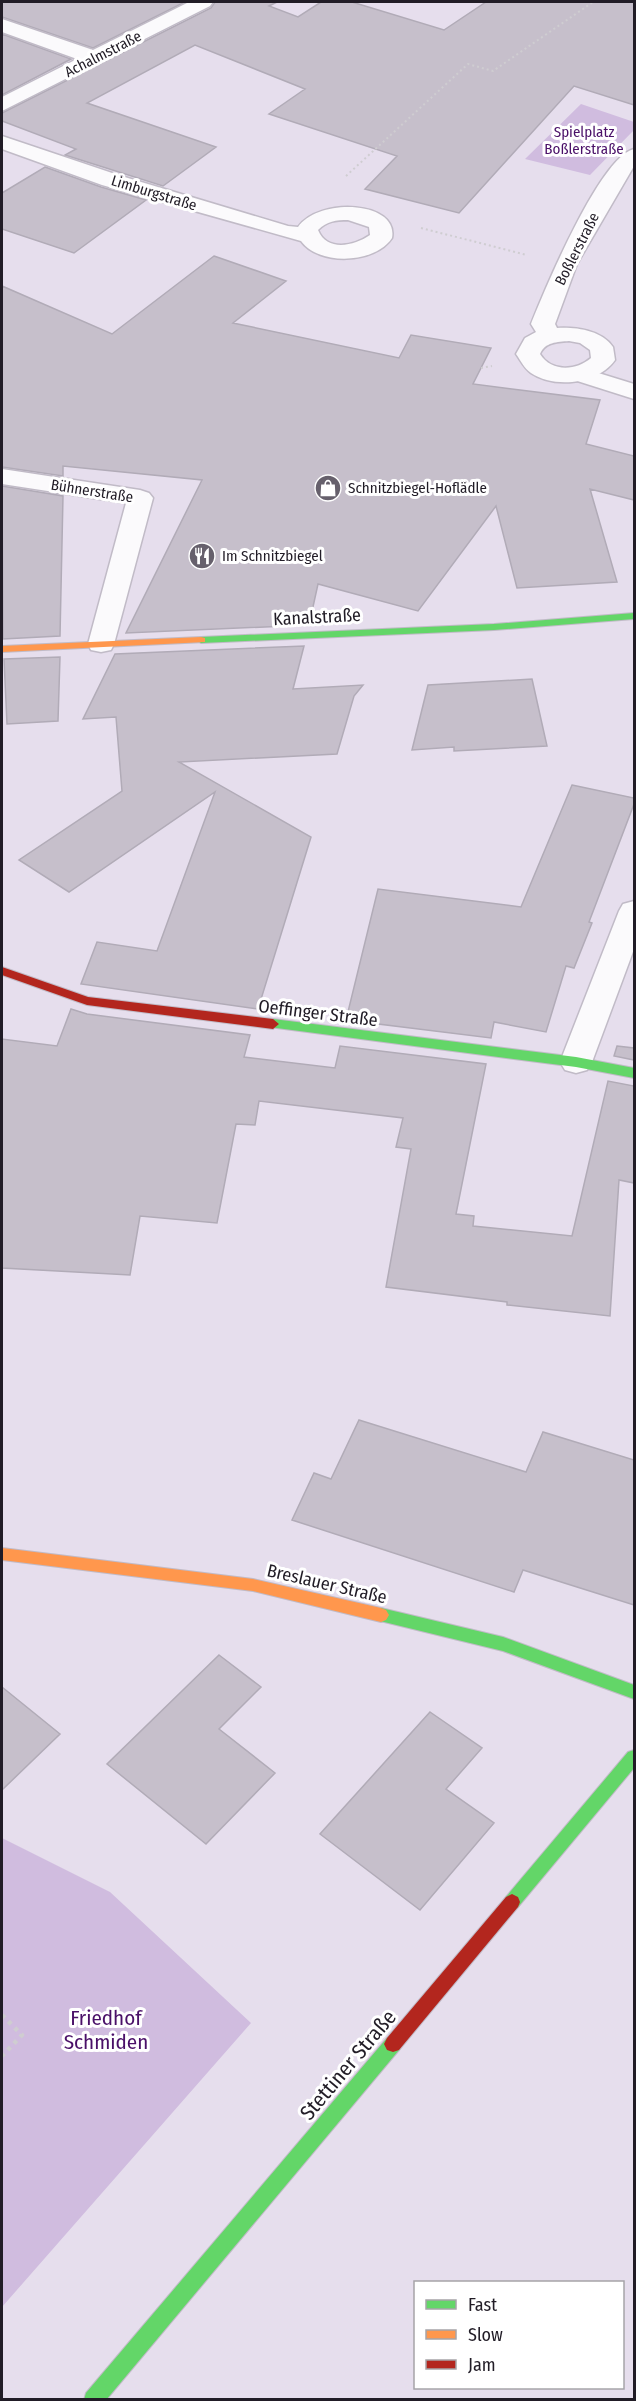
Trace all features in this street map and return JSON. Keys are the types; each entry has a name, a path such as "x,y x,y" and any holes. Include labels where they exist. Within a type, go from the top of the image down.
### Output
{"street":[{"name":"Achalmstraße","path":"2,105 203,2"},
{"path":"2,25 95,58"},
{"name":"Limburgstraße","path":"2,142 110,180 285,232 308,236 320,247 352,251 370,247 381,238 383,233 380,224"},
{"name":"Boßlerstraße","path":"549,335 543,324 566,264 630,163"},
{"path":"308,236 310,225 329,214 360,214 380,224"},
{"path":"579,374 598,366 603,360 601,347 578,335 549,335 540,338 529,348 531,361 548,372 579,374 634,392"},
{"name":"Bühnerstraße","path":"2,477 140,498 101,644"},
{"name":"Kanalstraße","path":"2,649 494,627 634,616"},
{"path":"576,1062 634,911"},
{"name":"Oeffinger Straße","path":"2,971 87,1001 576,1062 634,1072"},
{"name":"Breslauer Straße","path":"2,1554 253,1585 503,1644 634,1692"},
{"name":"Stettiner Straße","path":"93,2400 634,1757"}],"path":[{"path":"338,184 468,64 493,71 593,2"},
{"path":"380,224 408,225 566,264"},
{"path":"2,2015 22,2035 2,2056"}],"green space":[{"name":"Spielplatz Boßlerstraße","path":"581,104 634,122 634,130 590,175 525,159"},
{"name":"Friedhof Schmiden","path":"2,1838 110,1892 251,2023 2,2307"}],"building":[{"path":"2,2 185,2 93,48 2,17"},
{"path":"215,2 277,2 269,6 298,17 321,2 352,2 444,30 486,2 634,2 634,105 574,86 459,213 365,189 397,156 269,114 305,89 195,45 87,103 216,147 163,186 65,155 76,149 2,121 2,113 211,8"},
{"path":"2,34 71,59 2,95"},
{"path":"45,167 146,200 74,253 2,229 2,193"},
{"path":"214,256 286,281 233,323 399,358 411,335 491,348 473,384 600,400 586,444 634,456 634,500 590,489 617,582 517,588 496,506 418,611 318,584 309,625 126,633 202,480 63,466 63,476 2,467 2,286 112,334"},
{"path":"2,486 63,496 60,636 3,639"},
{"path":"304,646 293,689 363,685 354,696 337,754 179,762 311,837 258,1009 81,984 97,942 157,951 215,792 69,892 19,860 122,791 116,717 83,719 115,654"},
{"path":"60,657 58,721 7,724 4,659"},
{"path":"532,679 547,746 454,751 454,747 412,750 428,685"},
{"path":"572,785 634,798 634,804 574,968 566,966 546,1032 494,1022 491,1038 346,1020 378,889 521,907"},
{"path":"71,1009 87,1014 250,1035 244,1057 335,1068 340,1046 486,1064 456,1214 474,1216 473,1226 572,1236 608,1081 634,1086 634,1183 619,1180 610,1316 507,1305 507,1302 386,1287 411,1149 396,1147 403,1118 259,1101 255,1125 236,1124 217,1223 140,1216 130,1275 2,1268 2,1039 57,1046"},
{"path":"617,1046 634,1048 634,1060 614,1056"},
{"path":"359,1420 526,1472 543,1432 634,1460 634,1605 523,1570 514,1592 292,1520 314,1473 331,1479"},
{"path":"219,1655 261,1687 219,1729 275,1773 206,1844 107,1764"},
{"path":"2,1687 60,1734 2,1790"},
{"path":"430,1712 482,1748 446,1789 494,1823 420,1910 320,1834"}],"traffic: fast":[{"path":"201,640 494,627 634,616"},
{"path":"273,1024 576,1062 634,1073"},
{"path":"381,1615 503,1644 634,1692"},
{"path":"512,1902 634,1757"},
{"path":"93,2400 393,2044"}],"traffic: slow":[{"path":"2,649 201,640"},
{"path":"2,1554 253,1585 381,1615"}],"traffic: jam":[{"path":"2,971 87,1001 273,1024"},
{"path":"393,2044 512,1902"}],"place":[{"name":"Schnitzbiegel-Hoflädle","path":"328,488"},
{"name":"Im Schnitzbiegel","path":"202,556"}]}
